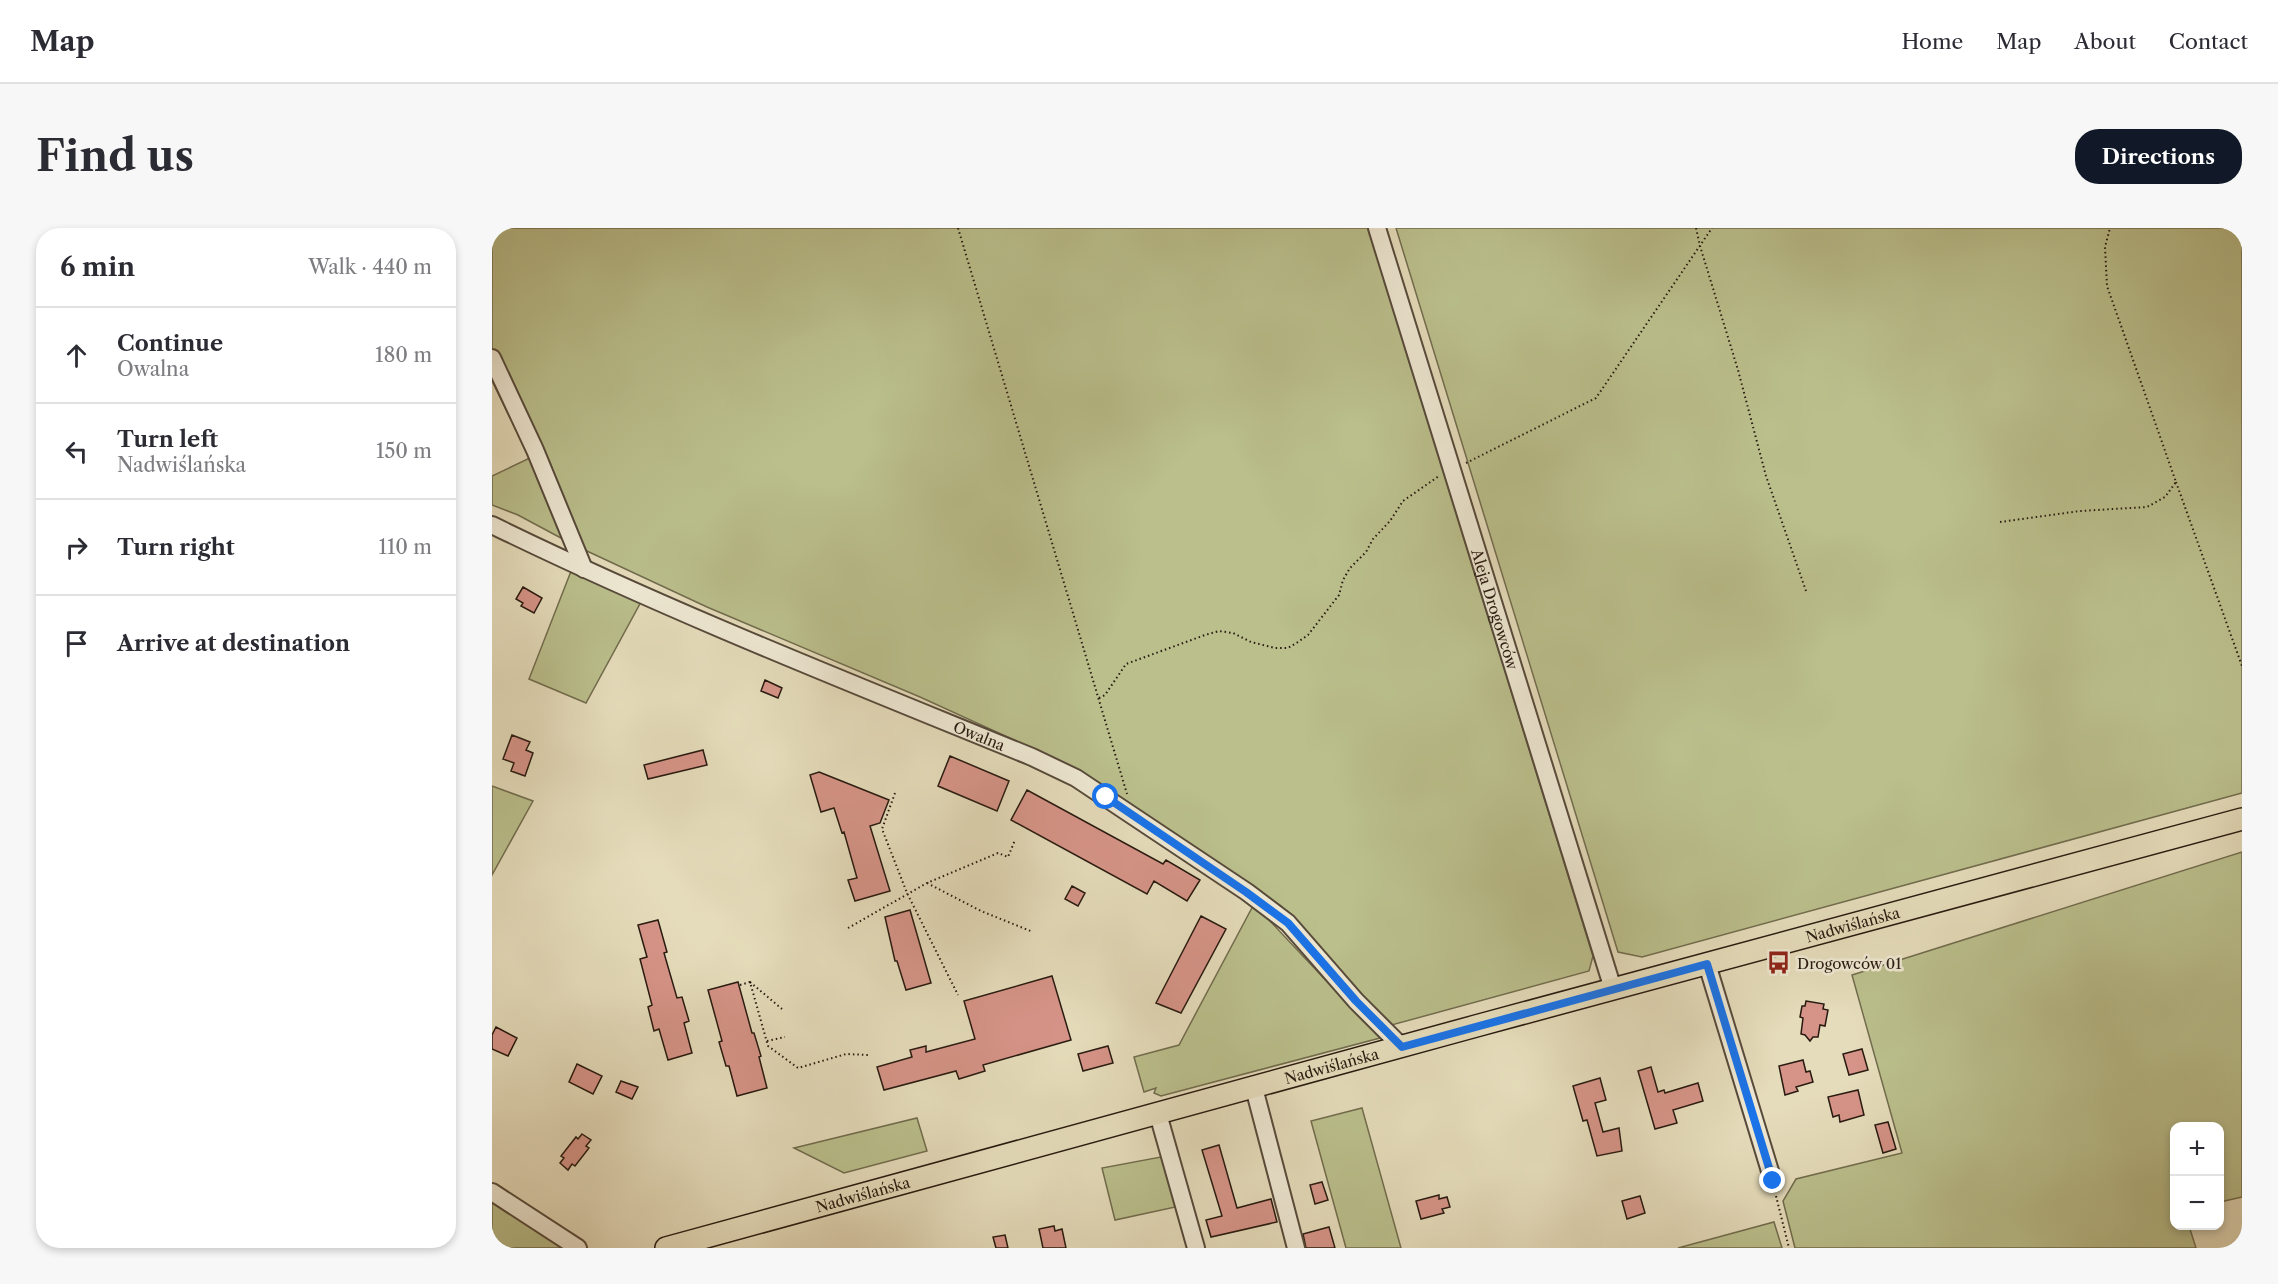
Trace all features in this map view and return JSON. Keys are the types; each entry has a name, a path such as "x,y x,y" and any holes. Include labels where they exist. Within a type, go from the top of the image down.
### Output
{"main road":[{"name":"Nadwiślańska","path":"666,1248 2242,819"}],"street":[{"name":"Aleja Drogowców","path":"1377,228 1614,989"},
{"path":"492,358 535,450 584,569"},
{"name":"Owalna","path":"492,525 681,613 1032,757 1076,778 1246,892 1288,923 1356,1001 1402,1047"},
{"path":"1707,964 1773,1181"},
{"path":"1254,1088 1296,1248"},
{"path":"1158,1114 1196,1248"},
{"path":"492,1192 578,1248"}],"path":[{"path":"958,228 1134,817"},
{"path":"1696,228 1738,370 1766,476 1806,591"},
{"path":"1099,698 1106,695 1126,664 1205,635 1219,631 1233,633 1251,642 1275,648 1288,648 1308,635 1339,595 1347,574 1366,552 1373,539 1390,521 1403,501 1413,492 1452,469 1596,398 1712,228"},
{"path":"2110,228 2105,247 2107,286 2242,666"},
{"path":"2000,522 2080,511 2147,507 2165,497 2176,482"},
{"path":"895,793 882,829 907,893 958,995"},
{"path":"848,927 927,883 999,853 1008,857 1015,840"},
{"path":"927,883 981,911 1033,932"},
{"path":"740,985 750,982"},
{"path":"750,982 782,1009"},
{"path":"750,982 768,1046 798,1068 846,1054 868,1054"},
{"path":"767,1041 786,1036"},
{"path":"1773,1181 1789,1248"}],"green space":[{"path":"492,228 1368,228 1593,956 1589,971 1388,1026 1281,906 1093,781 1025,745 920,697 707,607 574,545 518,515 492,505 492,476 530,458 492,381"},
{"path":"1396,228 2242,228 2242,793 1642,957 1618,952"},
{"path":"573,566 642,600 586,703 529,679"},
{"path":"492,786 533,801 492,875"},
{"path":"2242,852 2242,1197 2224,1201 2224,1122 2170,1122 2170,1230 2190,1230 2196,1248 1795,1248 1783,1201 1796,1179 1902,1153 1852,975"},
{"path":"1254,904 1380,1038 1161,1096 1154,1093 1156,1088 1144,1092 1134,1057 1179,1045"},
{"path":"1362,1108 1401,1248 1346,1248 1311,1121"},
{"path":"917,1118 927,1151 844,1173 794,1148"},
{"path":"1166,1156 1180,1206 1115,1220 1102,1168"},
{"path":"492,1199 566,1248 492,1248"},
{"path":"1774,1222 1782,1248 1678,1248"}],"building":[{"path":"523,587 542,598 534,613 521,606 523,603 516,599"},
{"path":"765,680 782,688 778,698 761,691"},
{"path":"512,735 530,742 526,750 533,753 525,776 511,771 514,763 503,759"},
{"path":"703,750 707,765 648,779 644,765"},
{"path":"950,756 1009,781 997,811 938,786"},
{"path":"819,772 889,800 880,823 870,826 890,891 855,901 848,880 857,878 844,832 842,833 834,808 821,812 810,775"},
{"path":"1027,790 1163,864 1166,860 1200,880 1187,901 1154,881 1147,894 1011,820"},
{"path":"1072,886 1085,893 1078,906 1065,899"},
{"path":"910,910 931,983 906,990 897,961 895,961 885,917"},
{"path":"1201,916 1226,929 1181,1013 1156,1003"},
{"path":"658,920 667,952 664,953 677,998 682,997 689,1021 684,1023 692,1053 668,1060 659,1029 654,1031 648,1007 652,1005 640,959 647,957 638,925"},
{"path":"1052,976 1071,1040 983,1065 985,1071 959,1079 956,1071 884,1090 877,1067 912,1057 910,1050 926,1046 926,1052 975,1039 964,1001"},
{"path":"738,982 761,1056 759,1057 767,1088 737,1096 729,1066 726,1066 719,1042 722,1041 708,990"},
{"path":"1806,1001 1824,1004 1823,1009 1828,1010 1825,1026 1820,1025 1818,1037 1813,1037 1810,1041 1801,1034 1803,1018 1800,1017 1802,1006 1805,1006"},
{"path":"496,1027 517,1038 508,1056 492,1049 492,1035"},
{"path":"1108,1046 1113,1063 1083,1071 1078,1054"},
{"path":"1862,1049 1868,1070 1849,1075 1843,1054"},
{"path":"1803,1060 1806,1072 1810,1071 1813,1082 1796,1087 1798,1091 1785,1095 1779,1066"},
{"path":"577,1064 602,1076 593,1094 569,1082"},
{"path":"1651,1067 1658,1092 1664,1090 1665,1093 1698,1083 1703,1101 1673,1110 1677,1123 1655,1129 1638,1071"},
{"path":"1600,1078 1606,1100 1595,1103 1603,1132 1619,1128 1622,1151 1597,1156 1587,1120 1583,1121 1573,1086"},
{"path":"621,1081 638,1087 632,1099 616,1092"},
{"path":"1858,1090 1864,1115 1840,1122 1839,1115 1833,1117 1828,1097"},
{"path":"1888,1122 1896,1149 1883,1153 1875,1125"},
{"path":"582,1134 591,1140 586,1146 589,1148 575,1166 572,1164 568,1170 560,1163 564,1158 561,1156 576,1137 578,1139"},
{"path":"1219,1145 1237,1208 1271,1199 1277,1222 1211,1237 1206,1220 1222,1216 1202,1150"},
{"path":"1322,1182 1328,1200 1315,1204 1310,1185"},
{"path":"1439,1195 1439,1199 1447,1197 1450,1207 1442,1209 1444,1213 1421,1219 1416,1201"},
{"path":"1640,1196 1645,1213 1627,1219 1622,1201"},
{"path":"1054,1226 1055,1231 1062,1229 1066,1248 1043,1248 1039,1229"},
{"path":"1329,1227 1335,1248 1306,1248 1303,1234"},
{"path":"1005,1235 1008,1248 996,1248 993,1237"}],"place":[{"name":"Drogowców 01","path":"1779,963"}],"route":[{"path":"1106,797 1288,923 1356,1001 1402,1047 1707,964 1773,1181"}]}
